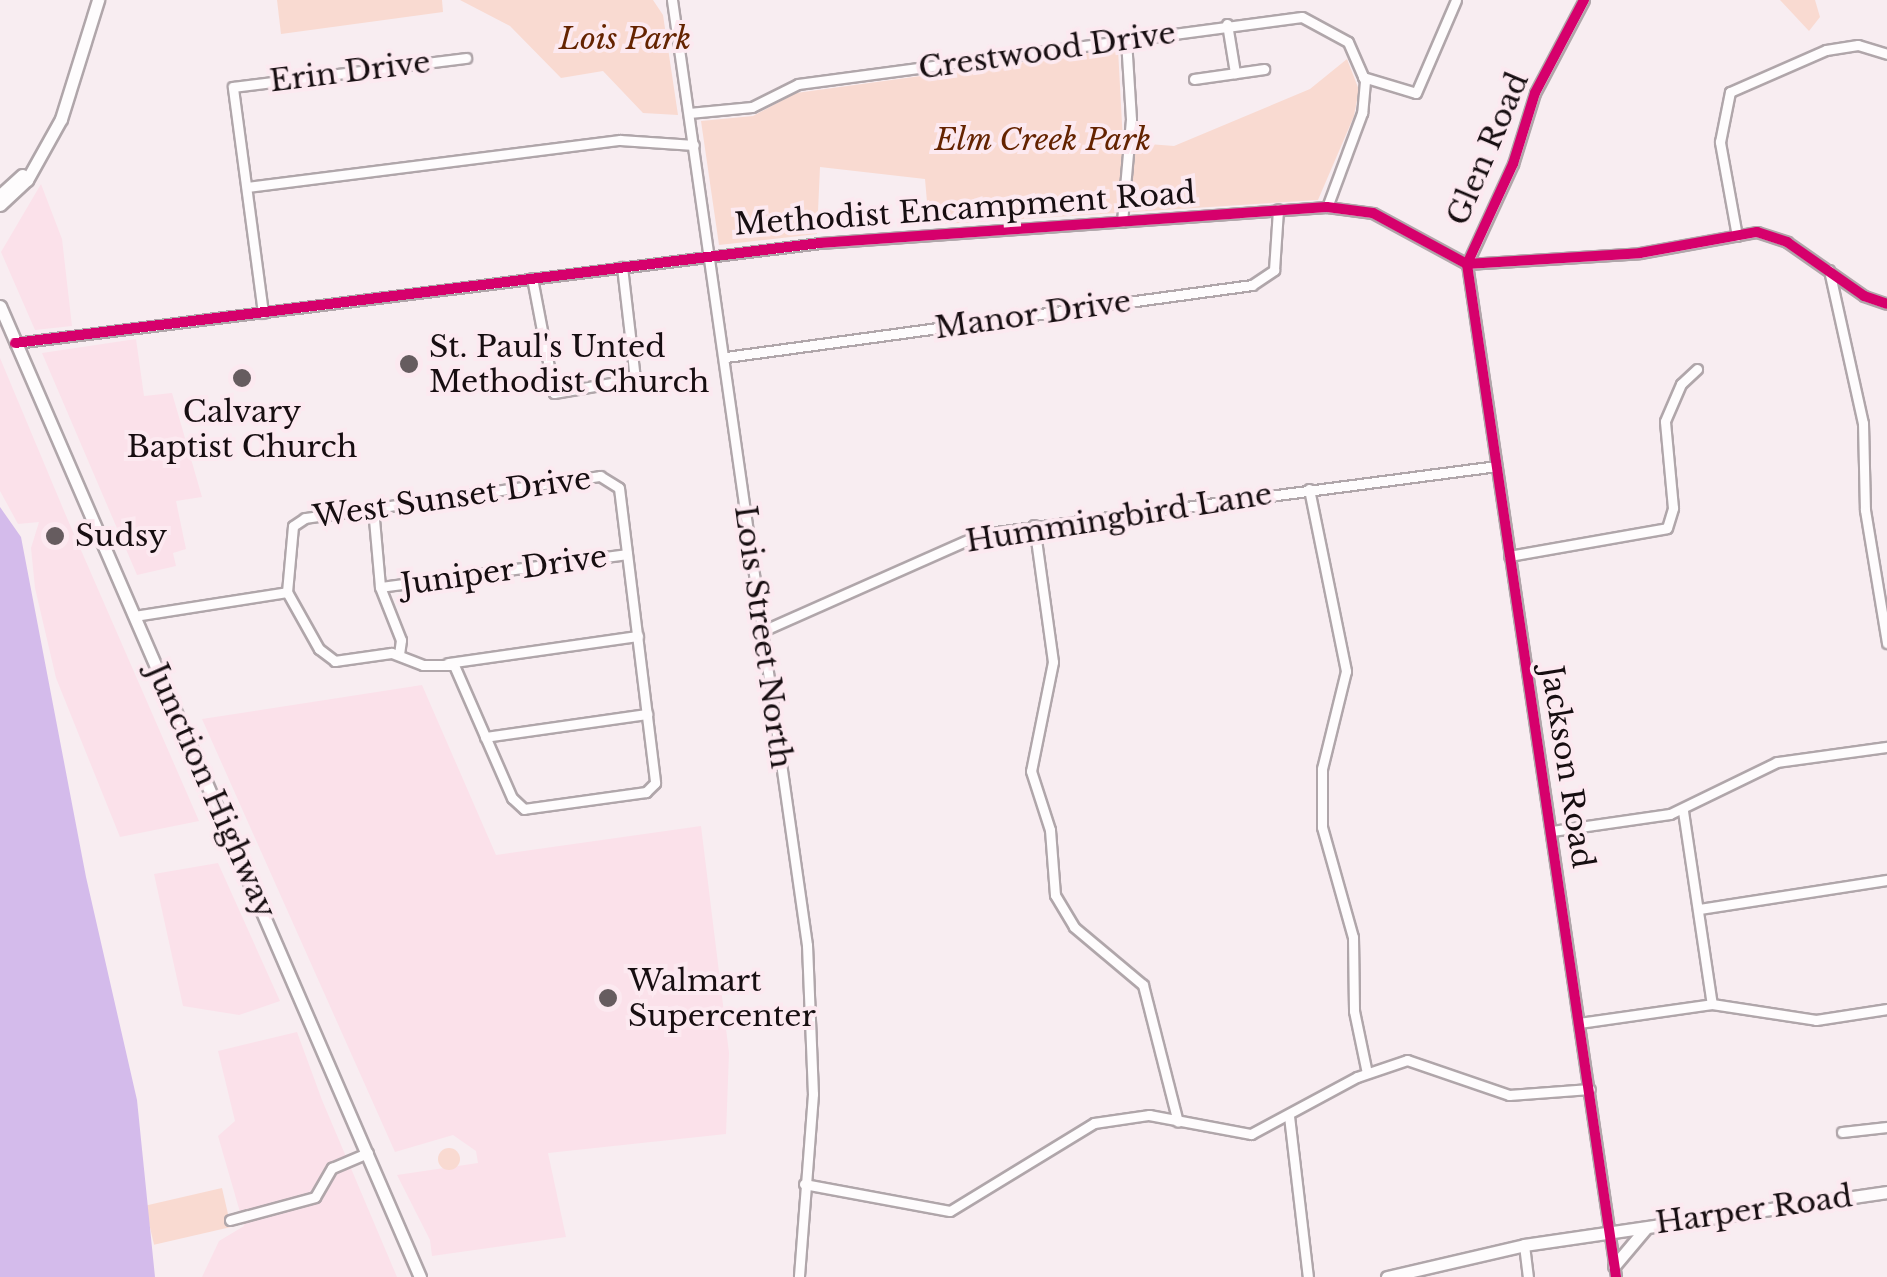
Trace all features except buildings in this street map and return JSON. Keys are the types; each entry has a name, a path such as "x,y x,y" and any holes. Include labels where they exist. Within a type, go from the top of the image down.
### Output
{"main road":[{"path":"0,213 2,198 30,170 67,104 98,0"},
{"name":"Junction Highway","path":"0,306 420,1277"},
{"name":"Harper Road","path":"1387,1277 1524,1245 1887,1192"},
{"path":"1615,1272 1633,1237 1651,1224"}],"street":[{"name":"Lois Street North","path":"672,0 808,945 813,1094 799,1277"},
{"path":"1327,207 1362,113 1364,76 1416,93 1456,0"},
{"name":"Glen Road","path":"1468,264 1513,164 1536,93 1584,0"},
{"name":"Crestwood Drive","path":"689,113 752,108 798,84 1302,17 1348,42 1364,76"},
{"path":"1227,24 1235,73"},
{"path":"1122,222 1132,120 1126,40"},
{"path":"1738,236 1720,142 1730,92 1826,50 1858,45 1887,54"},
{"name":"Erin Drive","path":"248,187 234,87 466,58"},
{"path":"1194,79 1264,70"},
{"path":"263,313 248,187 620,140 694,145"},
{"name":"Methodist Encampment Road","path":"15,343 710,255 1327,207 1372,213 1468,264"},
{"name":"Manor Drive","path":"726,357 1252,285 1274,270 1278,210"},
{"path":"1468,264 1640,253 1757,232 1787,242 1887,304"},
{"name":"Jackson Road","path":"1468,264 1615,1272"},
{"path":"532,278 548,384 554,393 634,378 622,267"},
{"path":"1829,270 1863,422 1865,510 1886,644"},
{"path":"1509,556 1667,528 1673,508 1666,421 1681,384 1697,370"},
{"name":"Hummingbird Lane","path":"760,632 891,578 960,540 1034,525 1497,466"},
{"name":"West Sunset Drive","path":"287,592 295,522 600,476 618,483 628,554"},
{"path":"1309,489 1346,671 1322,769 1322,828 1353,937 1354,1012 1367,1073"},
{"path":"373,508 380,587 402,640 399,654"},
{"path":"1034,525 1053,662 1030,771 1050,830 1055,895 1074,927 1143,985 1178,1122"},
{"path":"446,664 454,665 512,798 524,809 646,792 656,783 628,554"},
{"name":"Juniper Drive","path":"380,587 628,554"},
{"path":"134,616 287,592 328,658 399,654 423,665 638,636"},
{"path":"485,737 647,714"},
{"path":"1552,831 1683,811 1777,762 1887,747"},
{"path":"1683,811 1712,1004"},
{"path":"1699,909 1887,880"},
{"path":"1580,1023 1712,1004 1816,1020 1887,1009"},
{"path":"804,1184 950,1211 1094,1123 1138,1115 1240,1135 1289,1116 1367,1073 1418,1060 1509,1095 1590,1089"},
{"path":"1289,1116 1308,1277"},
{"path":"1842,1132 1887,1126"},
{"path":"230,1220 315,1197 332,1168 368,1153"},
{"path":"1524,1245 1528,1277"}],"shaded area":[{"path":"41,184 62,239 72,326 35,330 1,252"},
{"path":"136,339 144,396 172,393 202,497 176,501 186,549 173,553 176,566 137,575 42,353"},
{"path":"0,358 199,821 120,837 56,678 35,588 31,548 39,522 18,524 0,491"},
{"path":"0,507 21,537 86,877 137,1100 155,1277 0,1277"},
{"path":"422,685 496,855 701,826 729,1053 726,1134 548,1153 566,1237 432,1256 430,1240 397,1175 478,1163 476,1151 453,1135 395,1152 202,719"},
{"path":"218,863 280,1001 239,1015 183,1006 154,874"},
{"path":"297,1032 397,1277 202,1277 219,1241 244,1226 218,1136 235,1121 218,1051"}],"green space":[{"path":"277,0 442,0 443,12 281,34"},
{"name":"Lois Park","path":"460,0 653,0 663,15 678,115 643,113 603,71 561,78 510,26"},
{"path":"1780,0 1815,0 1820,17 1809,31"},
{"name":"Elm Creek Park","path":"1118,49 1123,142 1174,146 1310,89 1347,59 1359,90 1354,116 1318,200 929,225 925,179 820,167 817,234 719,245 701,121 753,116 796,93"},
{"path":"449,1148 457,1151 457,1167 449,1170 441,1167 438,1159 441,1151"},
{"path":"222,1188 231,1227 154,1245 145,1206"}],"cycle path":[{"path":"1584,0 1535,93 1513,164 1467,264 1616,1277"},
{"path":"15,343 820,243 1327,207 1373,213 1467,264 1640,253 1757,232 1787,242 1864,296 1887,304"}],"place":[{"name":"St. Paul's Unted Methodist Church","path":"409,364"},
{"name":"Calvary Baptist Church","path":"242,378"},
{"name":"Sudsy","path":"55,536"},
{"name":"Walmart Supercenter","path":"608,998"}]}
